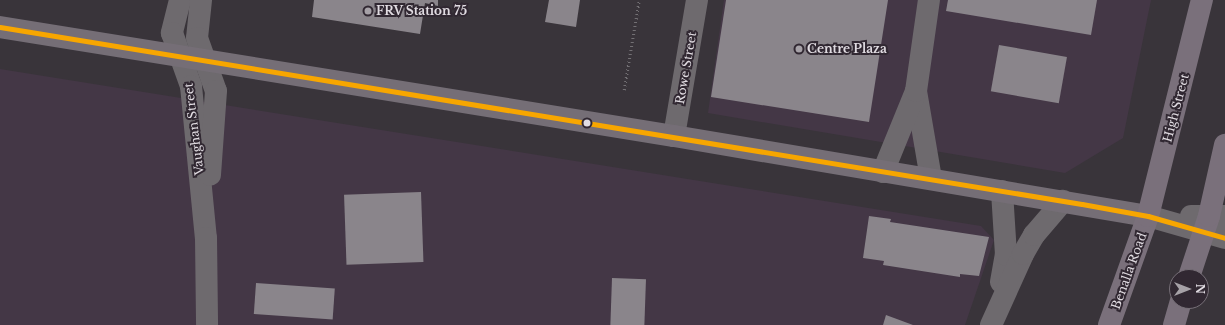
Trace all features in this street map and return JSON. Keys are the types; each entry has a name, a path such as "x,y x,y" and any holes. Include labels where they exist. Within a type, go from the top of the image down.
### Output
{"highway":[{"name":"High Street","path":"1148,216 1202,0"},
{"path":"1192,269 1212,222 1225,145"},
{"name":"Benalla Road","path":"1109,325 1148,216"},
{"path":"1174,325 1179,309"}],"main road":[{"path":"0,27 674,136 1148,216"}],"street":[{"name":"Vaughan Street","path":"180,0 172,33 191,86 206,238"},
{"name":"Vaughan Street","path":"201,0 197,38 216,91 206,238 207,325"},
{"name":"Rowe Street","path":"674,136 697,0"},
{"path":"883,172 916,91 928,0"},
{"path":"916,91 931,179"},
{"path":"992,322 1006,256 1002,191"},
{"path":"992,322 1022,254 1063,201"},
{"path":"1148,216 1212,222 1225,238"}],"path":[{"path":"624,90 639,0"}],"shaded area":[{"name":"Centre Plaza","path":"724,0 1151,0 1123,138 1065,173 708,113"},
{"path":"0,69 981,226 994,240 965,325 0,325"}],"building":[{"name":"FRV Station 75","path":"314,0 438,0 438,6 425,3 420,34 312,17"},
{"path":"549,0 580,0 576,27 545,22"},
{"name":"Centre Plaza","path":"726,0 888,0 869,122 711,97"},
{"path":"948,0 1097,0 1091,35 946,11"},
{"path":"999,45 1067,57 1059,103 991,91"},
{"path":"421,192 423,262 346,265 344,195"},
{"path":"869,216 891,219 890,222 989,237 979,276 960,274 960,277 883,265 884,261 863,258"},
{"path":"612,278 646,279 644,325 610,325"},
{"path":"256,283 335,289 333,319 254,314"},
{"path":"886,315 913,325 883,325"}],"transit line":[{"path":"0,27 1082,204 1148,216 1225,238"}],"place":[{"name":"FRV Station 75","path":"368,11"},
{"name":"Centre Plaza","path":"799,49"}]}
